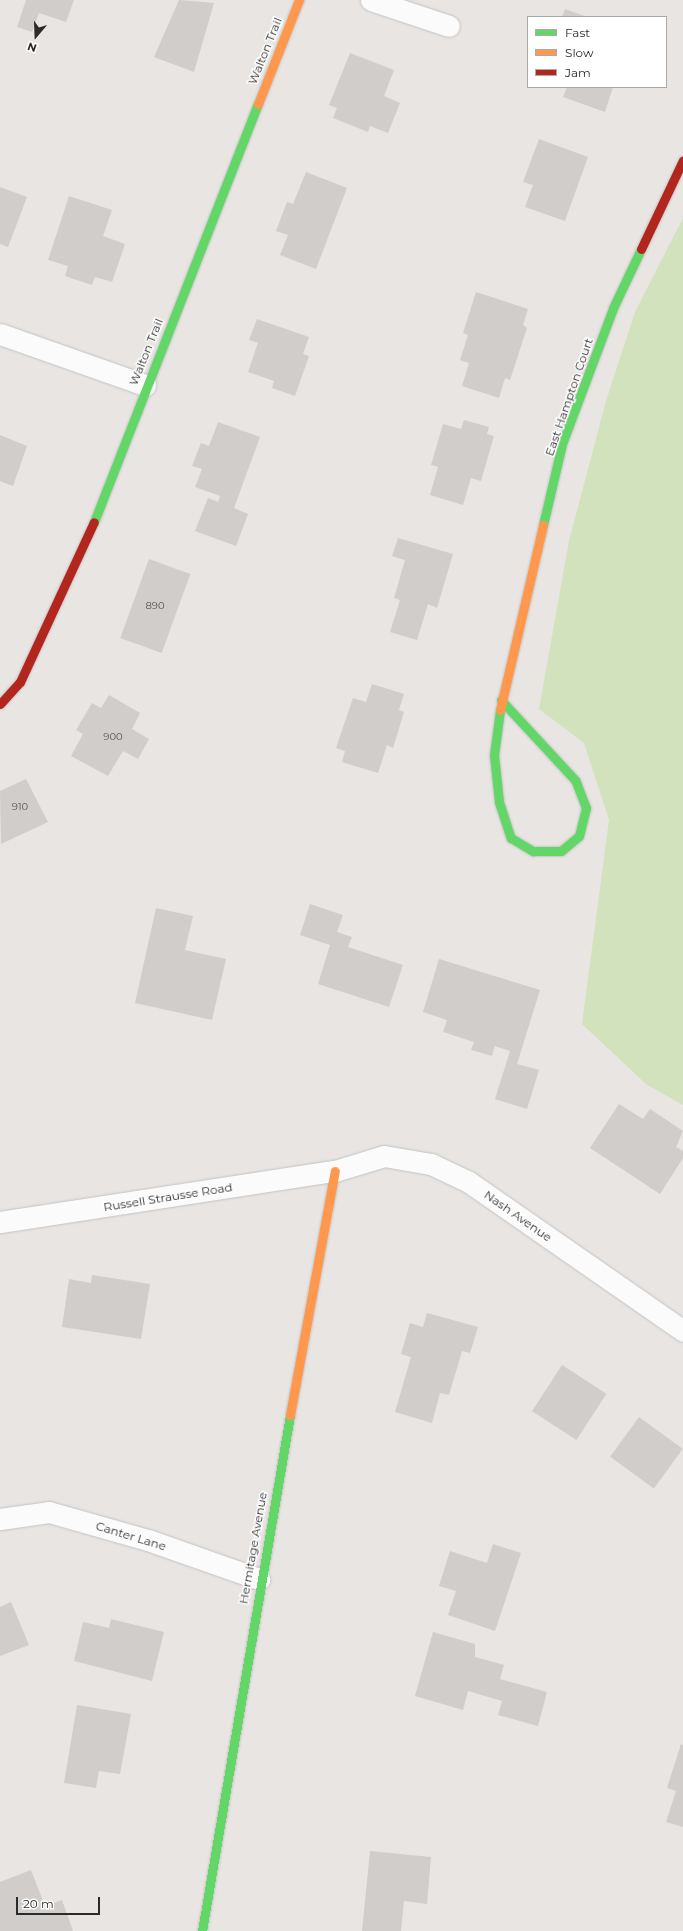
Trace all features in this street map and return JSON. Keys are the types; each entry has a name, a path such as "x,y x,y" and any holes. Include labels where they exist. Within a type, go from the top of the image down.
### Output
{"street":[{"name":"Walton Trail","path":"0,704 20,682 78,563 145,385 298,0"},
{"path":"371,0 449,26"},
{"name":"East Hampton Court","path":"501,700 575,780 586,808 580,836 561,851 534,851 511,838 499,802 494,755 501,700 562,444 613,308 683,160"},
{"path":"0,334 145,385"},
{"name":"Nash Avenue","path":"335,1171 384,1156 431,1164 469,1182 683,1331"},
{"name":"Russell Strausse Road","path":"0,1222 335,1171"},
{"name":"Hermitage Avenue","path":"202,1931 258,1579 335,1171"},
{"name":"Canter Lane","path":"0,1519 49,1512 148,1540 258,1579"}],"green space":[{"path":"683,218 683,1105 646,1084 582,1024 609,820 584,743 539,709 569,541 606,401 635,312"}],"building":[{"path":"26,0 74,0 66,22 39,13 32,32 17,27"},
{"path":"179,0 214,3 194,72 154,57"},
{"path":"565,9 584,16 562,16"},
{"path":"350,53 394,70 384,96 400,103 388,133 370,126 368,132 333,118 337,108 329,105"},
{"path":"567,88 613,88 605,112 563,97"},
{"path":"539,139 588,157 565,221 525,207 533,185 523,182"},
{"path":"306,172 347,188 316,269 280,255 288,235 276,231 287,202 293,204"},
{"path":"0,187 27,197 8,247 0,244"},
{"path":"69,196 112,210 103,236 125,244 112,282 95,277 92,285 65,276 68,266 48,260"},
{"path":"476,292 528,309 523,325 527,328 510,380 505,378 499,398 462,386 469,363 460,360 468,335 463,333"},
{"path":"257,319 309,337 303,354 309,356 295,396 272,388 274,381 248,372 258,343 249,340"},
{"path":"464,420 489,427 487,434 494,436 481,481 471,478 463,505 430,495 438,467 431,465 443,424 461,429"},
{"path":"218,422 260,437 234,508 248,514 236,546 195,531 208,498 218,502 220,496 195,487 202,469 192,466 201,443 209,446"},
{"path":"0,435 27,446 13,486 0,481"},
{"path":"398,538 453,554 437,608 428,604 417,640 390,632 400,600 394,598 405,560 392,556"},
{"path":"149,559 190,574 162,653 120,638"},
{"path":"372,684 404,694 399,710 404,712 393,748 387,745 378,773 342,762 345,751 336,748 353,698 366,702"},
{"path":"109,695 140,713 132,729 149,739 138,759 123,751 108,776 71,756 83,734 76,730 92,703 101,708"},
{"path":"26,779 48,822 1,844 0,791"},
{"path":"310,904 343,915 337,932 352,937 348,947 403,965 389,1007 318,984 330,945 300,935"},
{"path":"156,908 193,916 185,950 226,959 212,1020 135,1003"},
{"path":"439,959 540,990 517,1064 539,1070 527,1109 495,1099 510,1051 495,1046 492,1056 471,1050 474,1042 443,1032 447,1020 423,1012"},
{"path":"619,1104 643,1119 650,1109 683,1131 676,1147 683,1151 683,1158 660,1194 590,1148"},
{"path":"92,1275 150,1284 141,1339 62,1327 69,1279 91,1283"},
{"path":"427,1313 478,1327 470,1353 462,1351 449,1395 440,1393 432,1423 395,1412 411,1357 401,1354 410,1323 423,1327"},
{"path":"562,1365 606,1394 576,1440 532,1411"},
{"path":"639,1417 683,1449 654,1488 610,1457"},
{"path":"493,1544 521,1553 495,1631 448,1615 456,1591 439,1586 450,1551 487,1563"},
{"path":"11,1602 29,1645 0,1656 0,1607"},
{"path":"111,1619 164,1632 152,1681 74,1661 83,1622 109,1628"},
{"path":"433,1632 475,1644 475,1657 504,1665 500,1679 547,1692 538,1726 498,1715 502,1701 468,1691 463,1710 415,1696"},
{"path":"77,1705 131,1714 120,1774 99,1771 96,1788 64,1783"},
{"path":"681,1744 683,1745 683,1827 666,1822 676,1791 667,1788"},
{"path":"370,1851 431,1857 427,1904 404,1901 401,1931 362,1931"},
{"path":"31,1870 45,1906 62,1900 73,1931 0,1931 0,1882"}],"traffic: fast":[{"path":"94,522 258,104"},
{"path":"543,525 562,444 613,308 641,249"},
{"path":"500,710 494,755 499,802 511,838 533,851 561,851 579,836 586,808 575,780 501,700"},
{"path":"202,1931 290,1415"}],"traffic: slow":[{"path":"258,104 299,0"},
{"path":"500,710 543,525"},
{"path":"290,1415 335,1171"}],"traffic: jam":[{"path":"641,249 683,160"},
{"path":"0,704 20,682 94,522"}]}
